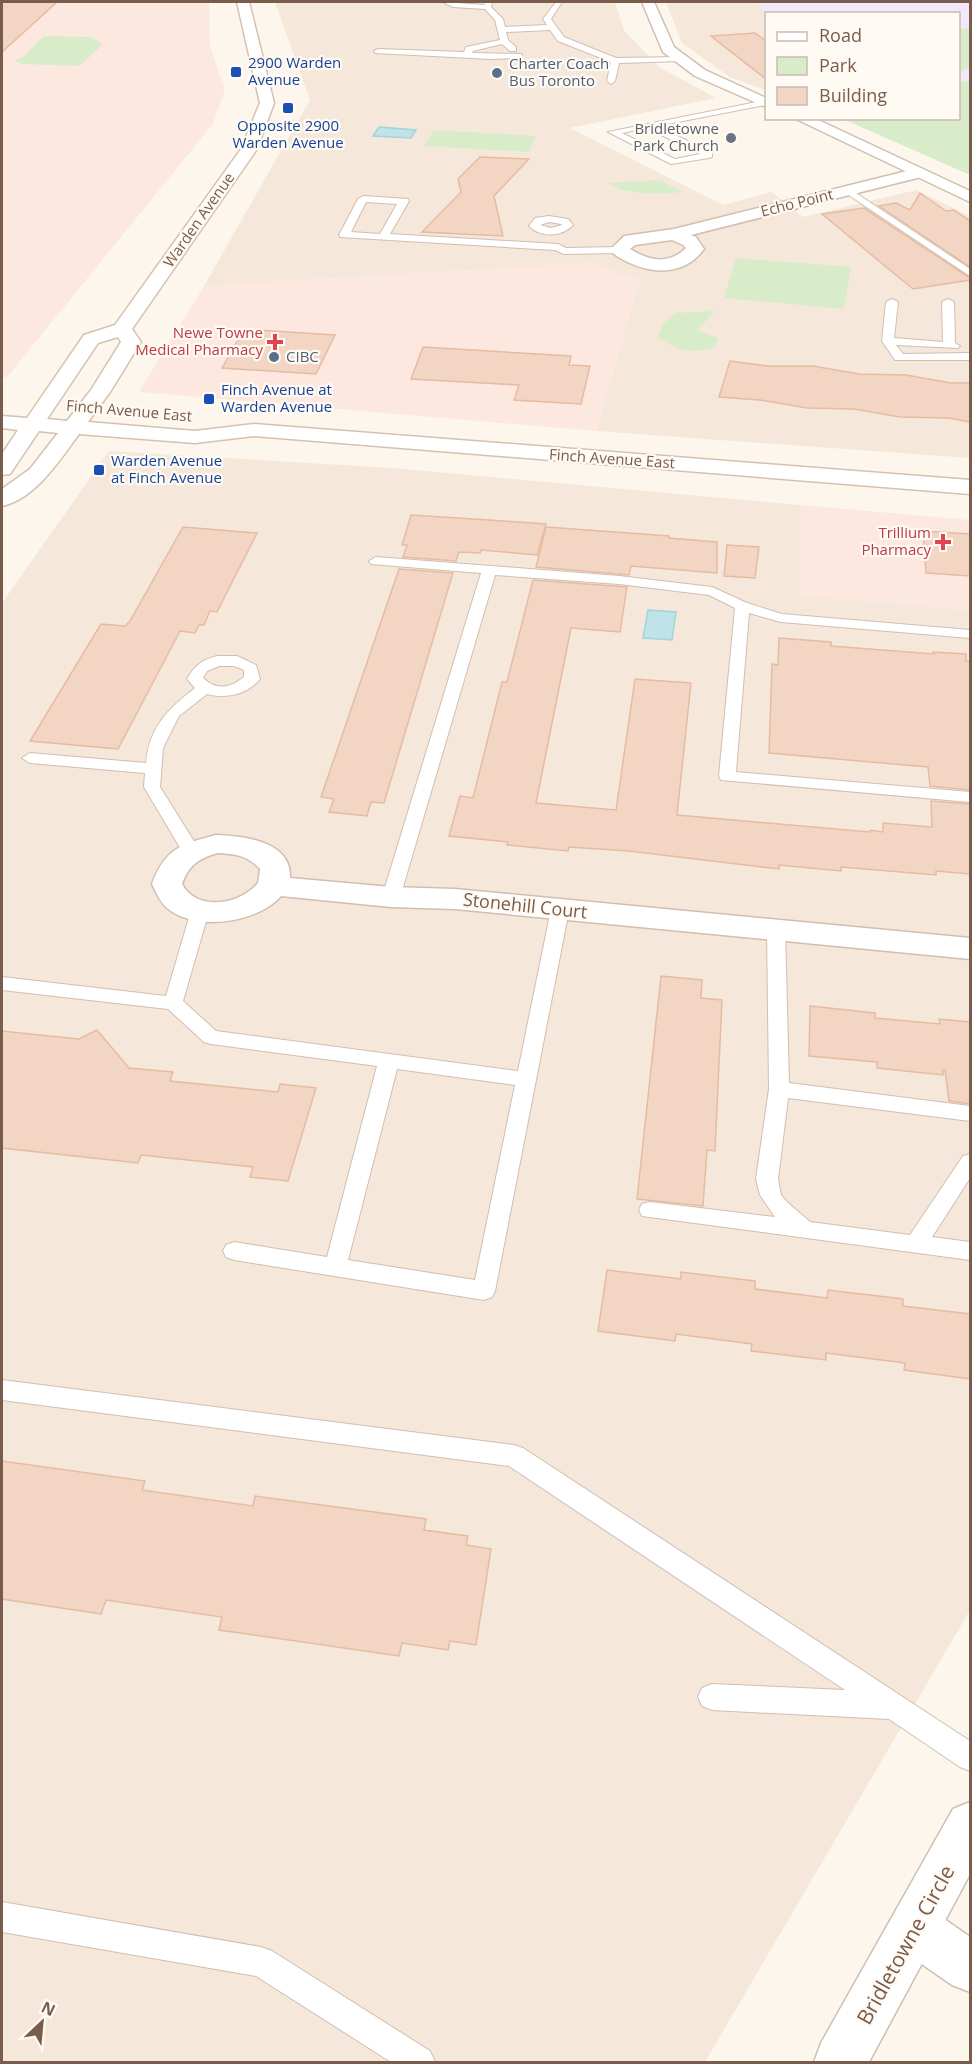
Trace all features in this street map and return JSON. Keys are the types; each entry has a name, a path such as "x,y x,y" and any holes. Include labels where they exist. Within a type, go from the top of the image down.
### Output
{"main road":[{"name":"Warden Avenue","path":"122,328 249,149 267,103 243,2"},
{"path":"648,2 668,49 700,73 765,103"},
{"path":"805,120 970,197"},
{"name":"Echo Point","path":"620,250 630,240 674,234 919,173"},
{"path":"620,250 639,262 668,266 686,260 695,249 690,241 674,234"},
{"path":"2,469 92,339 122,328 131,342 100,392 98,408 72,428 38,474 2,499"},
{"name":"Finch Avenue East","path":"25,403 98,408"},
{"name":"Finch Avenue East","path":"199,416 211,417 254,430"},
{"name":"Finch Avenue East","path":"2,422 195,437 254,430 970,487"},
{"path":"216,844 243,845 264,853 275,868 273,886 262,898 244,908 222,912 200,911 177,901 167,884 172,866 191,851 216,844"},
{"name":"Stonehill Court","path":"273,886 391,897 455,898 970,949"},
{"name":"Bridletowne Circle","path":"840,2062 970,1826"},
{"path":"915,1929 970,1967"}],"lane":[{"path":"378,51 522,58 504,41 499,20 488,4 453,5 447,2"},
{"path":"547,20 559,2"},
{"path":"499,20 508,20"},
{"path":"518,20 547,20 561,39 615,61 681,59"},
{"path":"501,30 553,27"},
{"path":"468,55 469,49 504,41"},
{"path":"611,81 615,61"},
{"path":"648,125 709,154 674,162 613,132 648,125 765,103"},
{"path":"847,190 970,273"},
{"path":"383,237 404,201 363,199 344,235 561,249 620,250"},
{"path":"555,231 561,249"},
{"path":"430,249 535,255 561,249"},
{"path":"892,302 888,341 898,358 970,357"},
{"path":"948,302 949,345"},
{"path":"888,341 970,347"},
{"path":"376,561 619,580 712,591 742,606 781,618 970,634"},
{"path":"391,897 488,571"},
{"path":"742,606 727,776 970,797"},
{"path":"191,851 152,787 153,769 155,748 172,714 203,689"},
{"path":"30,758 153,769"},
{"path":"234,1251 484,1290 560,910"},
{"path":"173,1003 200,911"},
{"path":"776,930 779,1089 767,1179 768,1193 787,1217 806,1230"},
{"path":"2,984 173,1003 211,1037 526,1079"},
{"path":"335,1267 389,1060"},
{"path":"779,1089 970,1113"},
{"path":"915,1245 970,1162"},
{"path":"650,1209 970,1251"},
{"path":"2,1390 514,1456 970,1756"},
{"path":"712,1697 893,1707"},
{"path":"2,1917 261,1962 417,2062"}],"shaded area":[{"path":"2,2 209,2 210,46 225,90 213,124 7,377 2,377"},
{"path":"275,2 615,2 624,30 659,67 716,98 570,128 723,205 772,192 803,217 916,190 970,216 970,458 596,431 640,278 619,274 592,263 204,286 310,100"},
{"path":"666,2 757,2 765,16 765,90 730,77 682,43"},
{"path":"757,2 970,2 970,81 960,82 960,12 765,12 765,16"},
{"path":"592,263 619,274 640,278 596,431 139,392 204,286"},
{"path":"109,451 393,468 800,505 800,595 970,610 970,1610 705,2062 2,2062 2,603"},
{"path":"800,505 970,520 970,610 800,595"}],"green space":[{"path":"970,28 970,68 960,72 960,29"},
{"path":"44,36 91,37 103,44 80,66 21,64 15,60 23,57"},
{"path":"970,81 970,175 845,120 960,120 960,82"},
{"path":"434,130 536,136 529,152 424,146"},
{"path":"660,180 682,192 634,192 609,183"},
{"path":"736,258 851,267 844,309 724,298"},
{"path":"715,311 697,330 718,338 715,347 699,351 684,350 657,337 664,323 675,313"}],"water":[{"path":"379,127 416,130 411,138 373,136"},
{"path":"648,610 676,612 672,640 643,638"}],"building":[{"path":"2,2 57,2 2,52"},
{"path":"755,33 765,40 765,78 711,36"},
{"path":"480,157 529,159 494,196 503,236 422,232 461,192 458,179"},
{"path":"920,193 946,211 954,210 970,221 970,267 879,206 896,203 910,210"},
{"path":"864,208 970,280 913,289 822,214"},
{"path":"244,329 335,335 316,374 222,368"},
{"path":"423,347 571,356 569,365 590,366 581,404 514,400 519,385 411,379"},
{"path":"730,361 768,366 813,366 859,374 906,375 951,383 970,383 970,422 949,418 900,417 854,409 807,408 760,400 719,397"},
{"path":"411,515 546,524 537,555 481,550 480,553 459,552 456,561 403,557 407,545 402,545"},
{"path":"183,527 257,533 217,612 210,611 204,625 199,625 195,633 180,631 118,749 30,741 101,624 125,626 130,621"},
{"path":"546,527 717,542 717,573 631,566 629,575 536,567"},
{"path":"923,531 970,534 970,576 926,573"},
{"path":"727,545 759,547 755,578 724,576"},
{"path":"399,569 453,573 384,803 371,802 367,816 329,812 334,799 321,797"},
{"path":"533,580 627,587 620,632 571,628 536,803 616,810 635,679 691,683 677,815 883,832 883,823 932,827 931,801 970,804 970,874 936,871 936,875 841,867 841,871 779,865 779,869 629,851 569,847 568,851 507,845 508,842 449,836 460,796 473,798 502,682 507,682"},
{"path":"779,638 831,642 831,646 934,654 933,652 966,654 966,661 970,661 970,790 930,786 928,767 769,753 772,664 778,665"},
{"path":"661,976 702,980 701,998 722,1000 715,1151 707,1150 703,1206 637,1199"},
{"path":"810,1006 875,1013 875,1018 940,1024 939,1019 970,1022 970,1104 949,1101 945,1070 943,1070 943,1075 877,1068 877,1062 809,1056"},
{"path":"97,1030 129,1068 173,1072 170,1081 278,1092 280,1084 316,1088 288,1181 250,1177 253,1167 141,1155 138,1163 2,1148 2,1031 79,1039"},
{"path":"607,1270 681,1279 681,1272 755,1281 755,1289 827,1298 828,1290 903,1299 903,1306 970,1314 970,1379 904,1370 905,1363 826,1353 826,1360 751,1351 752,1344 676,1334 675,1341 598,1331"},
{"path":"2,1461 145,1481 142,1490 253,1506 255,1496 426,1519 424,1530 468,1536 466,1545 491,1549 476,1645 450,1641 448,1650 402,1643 399,1656 219,1630 222,1617 106,1600 101,1614 2,1599"}],"place":[{"name":"2900 Warden Avenue","path":"236,72"},
{"name":"Charter Coach Bus Toronto","path":"497,73"},
{"name":"Opposite 2900 Warden Avenue","path":"288,108"},
{"name":"Bridletowne Park Church","path":"731,138"},
{"name":"Newe Towne Medical Pharmacy","path":"275,342"},
{"name":"CIBC","path":"274,357"},
{"name":"Finch Avenue at Warden Avenue","path":"209,399"},
{"name":"Warden Avenue at Finch Avenue","path":"99,470"},
{"name":"Trillium Pharmacy","path":"943,542"}]}
